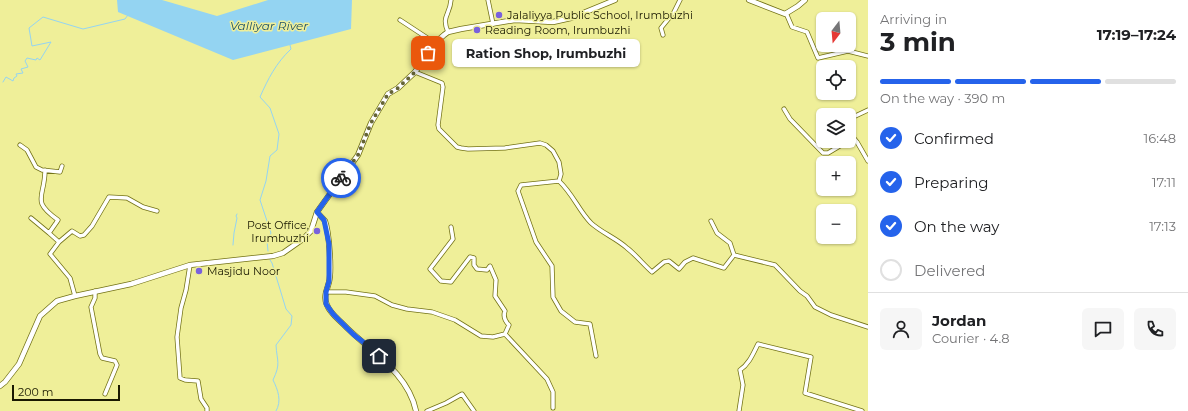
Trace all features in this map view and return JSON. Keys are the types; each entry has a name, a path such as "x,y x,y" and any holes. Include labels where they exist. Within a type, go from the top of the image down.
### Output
{"main road":[{"path":"0,386 19,364 40,316 56,301 138,282 190,265 266,257 283,253 303,240 311,231 317,212 358,155 371,123 388,94 398,88 415,72 435,43 448,32 515,20 553,22 571,18 615,0"},
{"path":"749,0 785,14 805,0"},
{"path":"317,212 324,220 330,251 329,281 326,292 326,304 354,335 389,365 409,392 416,411"}],"street":[{"path":"448,32 444,21 451,0"},
{"path":"488,0 493,24"},
{"path":"663,35 661,28 674,12 680,0"},
{"path":"786,13 792,27 807,32 818,58 848,51 868,56"},
{"path":"400,20 435,43"},
{"path":"415,72 442,83 443,92 438,125 439,129 457,147 468,149 505,148 540,143 546,145 553,151 559,162 561,174 559,181"},
{"path":"784,109 790,119 816,146"},
{"path":"856,116 868,110"},
{"path":"856,141 868,161"},
{"path":"20,145 27,150 36,167 60,172 62,166"},
{"path":"818,148 823,153 835,148"},
{"path":"45,170 45,180 40,201 41,206 58,220 49,233"},
{"path":"596,356 590,324 575,322 570,319 561,311 553,297 552,266 536,242 518,191 521,185 559,181 568,189 591,222 603,232 627,247 639,261 652,272 664,262 669,261 679,269 685,262 693,258 724,268 734,255"},
{"path":"75,296 70,278 50,254 59,242 72,231 80,236 84,235 92,226 109,196 127,198 143,207 157,211"},
{"path":"31,218 59,242"},
{"path":"711,221 717,233 730,243 734,255"},
{"path":"326,292 346,292 375,296 392,305 407,309 432,312 455,320 481,336 493,338 505,334 509,324 506,321 503,314 504,311 496,296 496,280 490,266 487,270 477,269 474,265 474,258 470,257 451,282 441,281 430,269 453,239 451,226"},
{"path":"734,255 775,265 800,291 807,296 815,306 831,315 868,327"},
{"path":"190,265 177,336 179,372 180,378 198,381 201,398 207,408 207,411"},
{"path":"95,291 95,298 91,307 100,354 102,358 115,361 117,365 105,394"},
{"path":"505,334 547,379 553,392 553,408"},
{"path":"739,411 743,385 740,370 747,365 758,344 811,357 805,393 862,411"},
{"path":"427,411 462,394 474,411"}],"water":[{"name":"Valliyar River","path":"117,0 162,0 217,16 268,0 352,0 351,29 233,60 118,12"}],"waterway":[{"path":"3,82 6,77 13,81 17,76 16,74 23,73 21,69 28,67 25,61 27,58 36,60 37,58 40,60 51,42 32,46 29,28 43,17 83,29 125,19 128,15"},
{"path":"268,251 267,241 271,233 260,200 266,181 270,156 277,150 279,134 270,108 260,97 273,72 291,49 290,45"},
{"path":"233,245 237,214"},
{"path":"270,260 286,309 292,316 291,325 276,345 278,366 273,380 279,399 276,411"}],"way so far":[{"path":"341,178 358,155 371,123 388,94 398,88 415,72 428,53"}],"place":[{"name":"Jalaliyya Public School, Irumbuzhi","path":"499,15"},
{"name":"Reading Room, Irumbuzhi","path":"477,30"},
{"name":"Ration Shop, Irumbuzhi","path":"428,53"},
{"name":"Post Office, Irumbuzhi","path":"317,231"},
{"name":"Masjidu Noor","path":"199,271"}],"route":[{"path":"341,178 317,212 324,220 330,251 329,281 325,296 326,304 333,314 354,335 379,356"}]}
